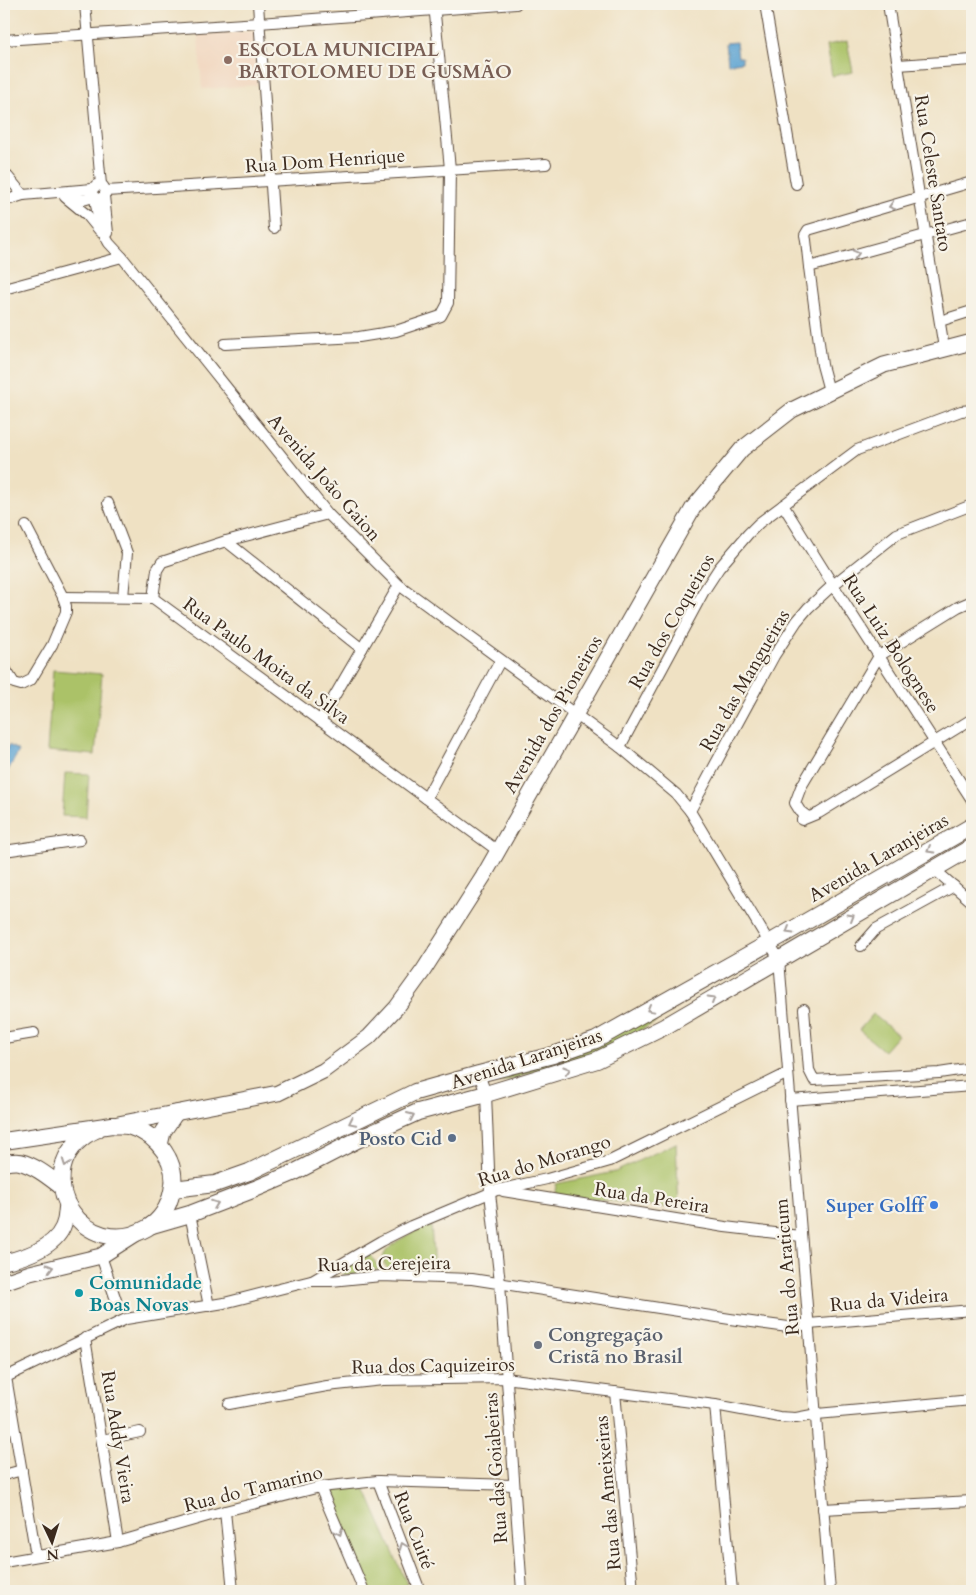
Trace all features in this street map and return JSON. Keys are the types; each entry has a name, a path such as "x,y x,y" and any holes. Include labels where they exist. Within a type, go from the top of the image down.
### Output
{"main road":[{"name":"Avenida dos Pioneiros","path":"4,1142 105,1127 278,1093 323,1071 369,1037 397,1007 483,877 574,714 693,508 742,449 792,410 884,365 972,342"},
{"name":"Avenida Laranjeiras","path":"173,1189 215,1184 249,1172 415,1092 552,1055 596,1040 972,826"},
{"name":"Avenida Laranjeiras","path":"4,1282 30,1273 101,1256 146,1228 190,1214 293,1173 359,1139 418,1112 486,1094 597,1060 664,1027 972,847"},
{"path":"160,1145 163,1132 176,1113"},
{"path":"105,1127 130,1127 147,1133 160,1145 169,1158 173,1173 173,1189 162,1215 146,1228 125,1236 111,1236 97,1233 80,1222 67,1205 62,1187 62,1172 66,1158 74,1146 85,1136 105,1127"},
{"path":"4,1163 19,1162 31,1166 62,1187"},
{"path":"4,1262 36,1252 59,1235 65,1222 67,1205"}],"street":[{"name":"Avenida João Gaion","path":"84,4 99,193 98,217 107,240 328,514 399,585 574,714"},
{"path":"258,4 274,228"},
{"path":"4,40 259,23 434,7 516,4"},
{"path":"765,4 796,184"},
{"name":"Rua Celeste Santato","path":"888,4 944,348"},
{"path":"225,344 359,337 396,331 441,316 448,303 450,169 434,7"},
{"path":"898,66 972,60"},
{"name":"Rua Dom Henrique","path":"4,201 23,195 51,193 99,193 546,164"},
{"path":"4,172 23,195"},
{"path":"829,391 822,364 809,266 806,240 808,230 972,182"},
{"name":"Rua Dom Henrique","path":"51,193 83,200 99,193"},
{"path":"65,196 87,215 107,240"},
{"path":"809,266 972,222"},
{"path":"4,290 122,257"},
{"path":"940,321 972,311"},
{"name":"Rua dos Coqueiros","path":"620,747 704,591 719,568 759,523 857,450 961,411 972,410"},
{"path":"108,503 127,553 123,597"},
{"name":"Rua Luiz Bolognese","path":"783,505 972,800"},
{"name":"Rua das Mangueiras","path":"690,811 774,656 808,608 833,585 897,534 972,505"},
{"path":"64,597 153,598 157,570 162,562 226,541 328,514"},
{"path":"4,666 14,683 21,685 32,680 52,645 66,612 64,597 26,526"},
{"path":"226,541 362,649"},
{"path":"320,721 399,585"},
{"name":"Rua Paulo Moita da Silva","path":"153,598 498,851"},
{"path":"972,601 958,607 879,656 801,787 795,803 805,819 972,719"},
{"path":"426,798 500,661"},
{"path":"574,714 620,747 676,794 690,811 769,943"},
{"path":"4,851 80,840"},
{"path":"934,869 972,902"},
{"path":"861,946 876,929 954,886"},
{"name":"Rua do Araticum","path":"769,943 779,960 830,1591"},
{"path":"804,1009 809,1070 814,1080 939,1073 972,1068"},
{"path":"4,1038 34,1033"},
{"name":"Rua do Morango","path":"311,1281 411,1226 494,1192 610,1161 788,1073"},
{"name":"Rua das Goiabeiras","path":"479,1074 486,1094 522,1591"},
{"path":"790,1100 972,1086"},
{"name":"Rua da Pereira","path":"494,1192 725,1227 801,1236"},
{"path":"190,1214 209,1306"},
{"path":"101,1256 116,1300"},
{"name":"Rua da Cerejeira","path":"5,1378 126,1319 239,1300 311,1281 381,1276 472,1278 788,1327 809,1324"},
{"name":"Rua da Videira","path":"809,1324 972,1310"},
{"name":"Rua Addy Vieira","path":"85,1338 118,1542"},
{"path":"5,1378 36,1556"},
{"name":"Rua dos Caquizeiros","path":"229,1404 327,1386 383,1380 506,1378 715,1405 779,1417 796,1418 817,1414 972,1400"},
{"name":"Rua das Ameixeiras","path":"615,1392 633,1591"},
{"path":"715,1405 732,1591"},
{"path":"102,1440 140,1432"},
{"path":"4,1475 22,1470"},
{"name":"Rua do Tamarino","path":"4,1562 118,1542 225,1511 320,1487 378,1480 514,1485"},
{"name":"Rua Cuité","path":"378,1480 420,1591"},
{"path":"320,1487 364,1591"},
{"path":"823,1509 972,1501"},
{"path":"225,1511 233,1591"}],"shaded area":[{"name":"ESCOLA MUNICIPAL BARTOLOMEU DE GUSMÃO","path":"254,31 257,85 202,89 198,35"}],"green space":[{"path":"847,41 853,72 832,76 827,45"},
{"path":"53,670 102,674 95,755 47,751"},
{"path":"65,773 89,774 86,817 62,816"},
{"path":"873,1014 898,1035 884,1051 859,1030"},
{"path":"650,1015 656,1022 605,1049 499,1082 494,1075"},
{"path":"676,1143 679,1209 558,1195 555,1192 556,1184 615,1172"},
{"path":"431,1223 434,1270 389,1269 384,1263 383,1257 386,1251 400,1239"},
{"path":"370,1253 379,1269 354,1275 344,1274 342,1271 347,1264"},
{"path":"364,1488 410,1591 371,1591 328,1498 333,1489"}],"water":[{"path":"736,42 738,57 742,57 742,62 728,64 726,43"},
{"path":"9,745 19,751 7,772 4,770 4,754"}],"place":[{"name":"ESCOLA MUNICIPAL BARTOLOMEU DE GUSMÃO","path":"228,60"},
{"name":"Posto Cid","path":"452,1138"},
{"name":"Super Golff","path":"934,1205"},
{"name":"Comunidade Boas Novas","path":"79,1293"},
{"name":"Congregação Cristã no Brasil","path":"538,1345"}]}
